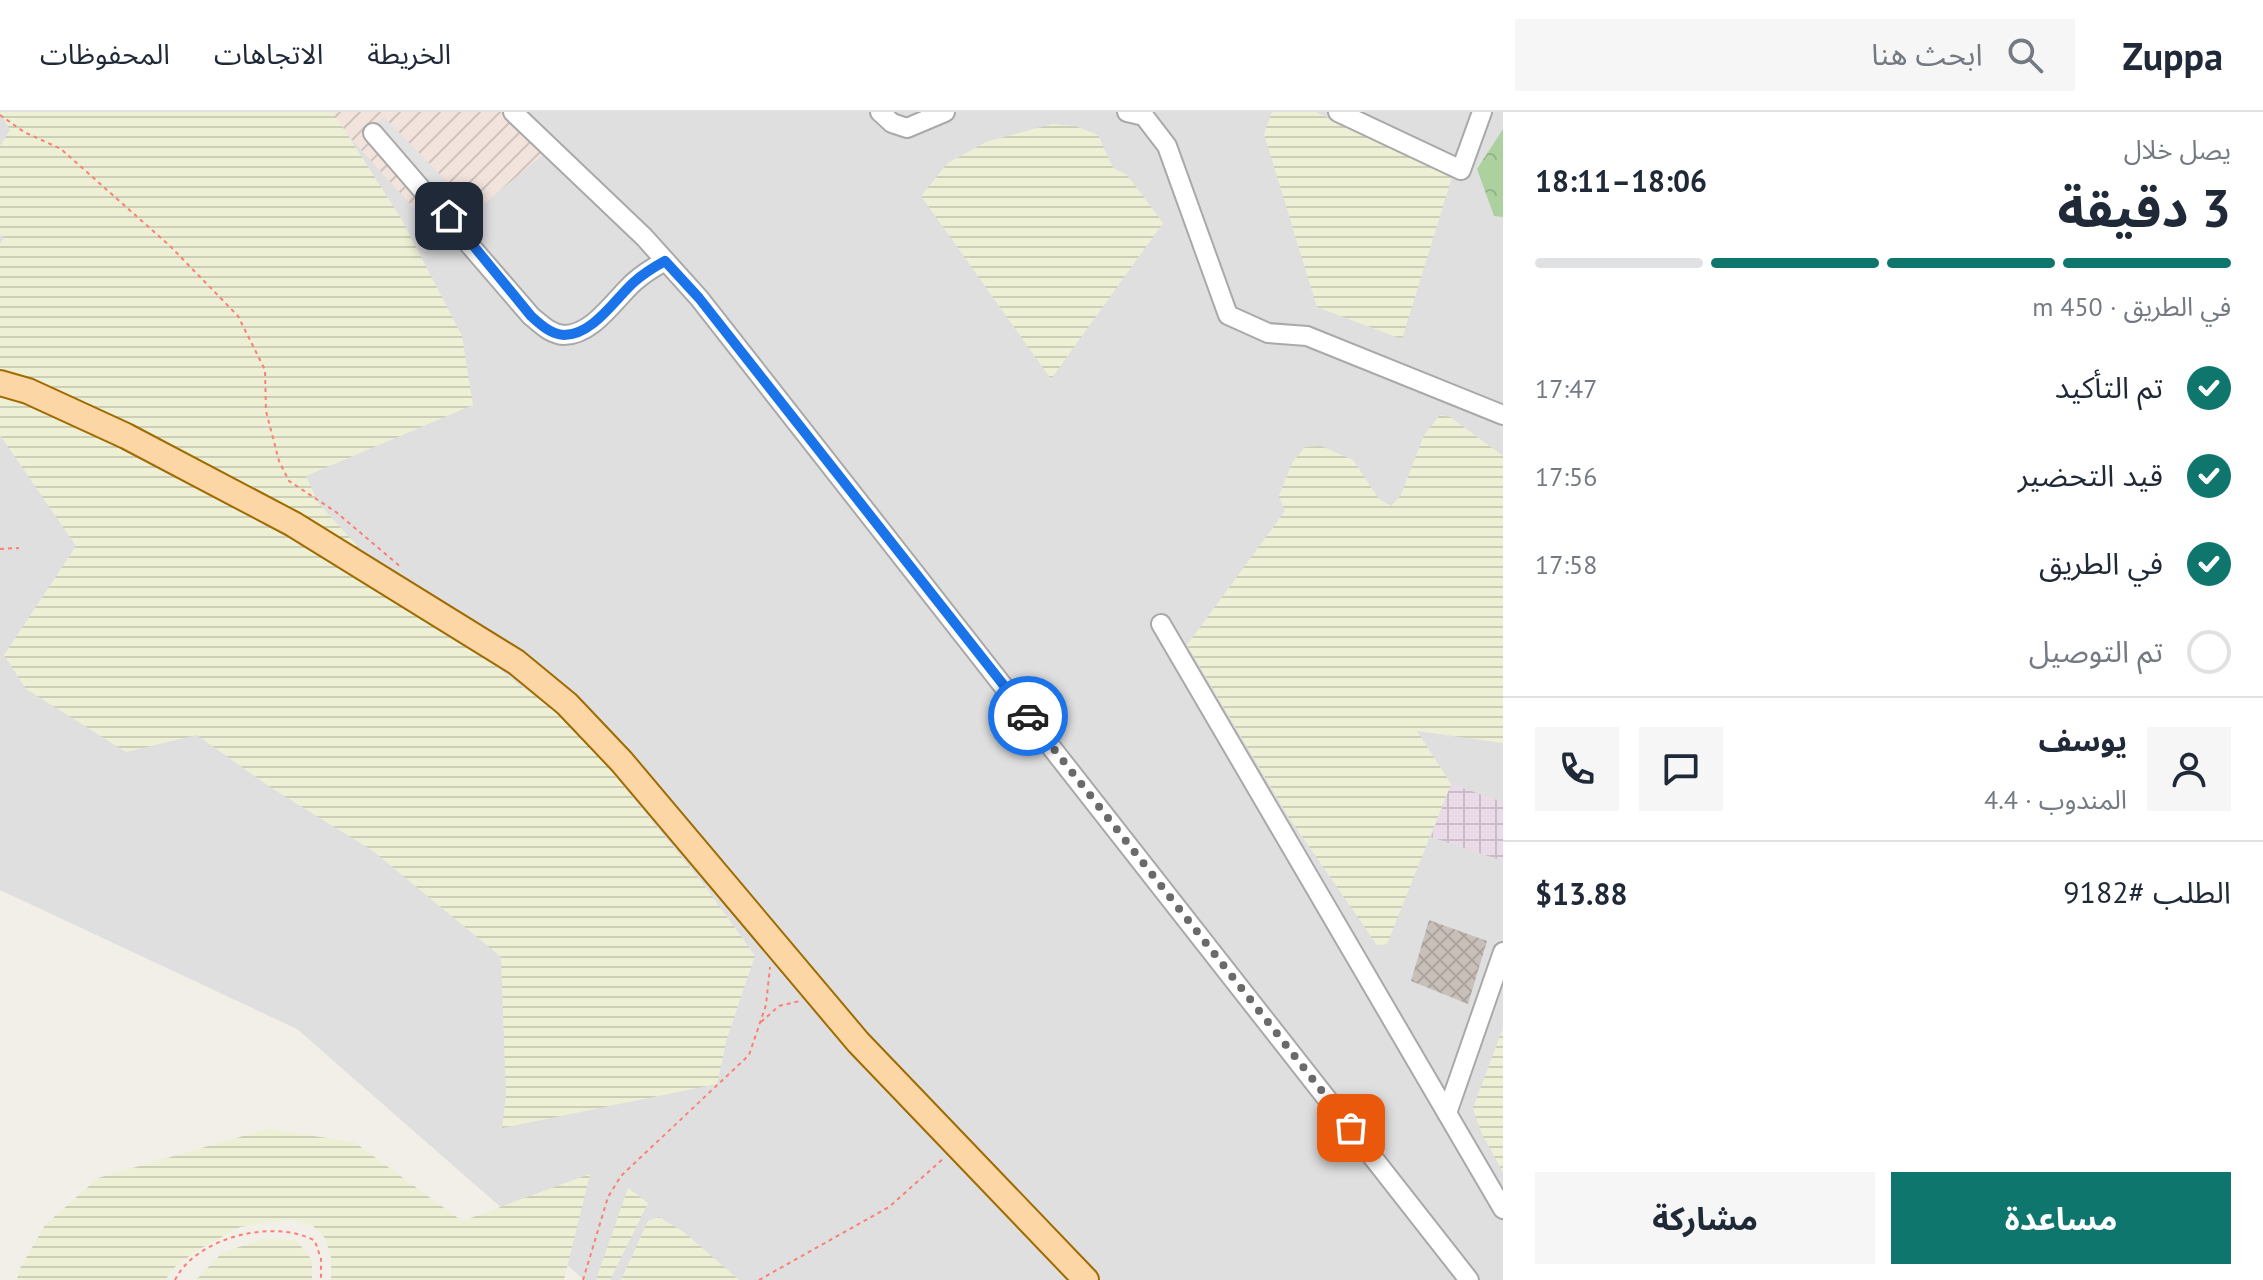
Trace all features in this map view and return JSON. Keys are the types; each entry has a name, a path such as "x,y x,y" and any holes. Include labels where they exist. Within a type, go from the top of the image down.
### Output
{"main road":[{"path":"0,383 28,391 126,436 293,524 516,662 567,704 622,762 858,1042 1086,1280"}],"street":[{"path":"513,112 665,261 719,323 1469,1280"},
{"path":"880,112 892,123 907,128 945,112"},
{"path":"1127,112 1144,116 1167,146 1228,315 1268,333 1307,336 1503,415"},
{"path":"1338,112 1364,118 1461,170 1482,112"},
{"path":"373,133 531,316 547,330 564,335 578,331 605,312 631,284 665,261"},
{"path":"1161,624 1379,1002 1503,1209"},
{"path":"1447,1113 1503,952"}],"path":[{"path":"0,115 72,159 170,246 238,316 265,370 266,411 279,461 289,481 379,546 406,572 410,595"},
{"path":"0,549 19,548"},
{"path":"583,1280 608,1197 621,1176 749,1055 766,1005 773,942"},
{"path":"760,1023 779,1006 822,1000"},
{"path":"759,1280 889,1207 958,1143"},
{"path":"175,1280 180,1270 213,1244 266,1229 297,1231 315,1241 321,1259 321,1280"}],"shaded area":[{"path":"0,112 1503,112 1503,1280 584,1280 297,1029 0,890"},
{"path":"327,112 505,112 546,152 442,239"},
{"path":"384,117 468,203 457,214 373,128"},
{"path":"1451,784 1503,802 1503,861 1431,837"}],"green space":[{"path":"0,112 333,112 402,220 462,336 473,405 306,476 319,504 393,585 522,687 562,711 702,882 755,956 727,1038 717,1084 502,1128 506,1096 501,957 373,851 270,787 197,735 126,752 26,689 4,655 76,546 0,435 0,243 4,238 0,234 0,146 10,130"},
{"path":"1272,112 1316,112 1452,177 1402,339 1317,307 1264,134"},
{"path":"1052,124 1075,126 1098,135 1113,168 1127,175 1163,223 1051,379 921,196 948,163 986,142"},
{"path":"1503,129 1503,217 1494,216 1477,169"},
{"path":"1440,415 1450,417 1503,456 1503,743 1417,731 1451,784 1387,944 1377,945 1288,816 1187,645 1285,511 1279,496 1292,463 1305,447 1321,446 1353,460 1379,499 1391,506 1401,495 1424,435"},
{"path":"1503,1028 1503,1172 1481,1132 1473,1108"},
{"path":"267,1129 354,1142 462,1221 590,1174 564,1280 331,1280 331,1257 325,1238 313,1226 289,1219 240,1227 196,1251 175,1267 165,1280 17,1280 19,1270 45,1225 98,1178"},
{"path":"628,1188 648,1203 610,1280 596,1280"},
{"path":"659,1217 685,1233 739,1280 621,1280 648,1221"},
{"path":"262,1239 296,1240 312,1260 312,1280 196,1280 222,1253"}],"building":[{"path":"1429,920 1487,941 1468,1004 1411,981"}],"way so far":[{"path":"1028,716 1351,1128"}],"route":[{"path":"449,216 531,316 547,330 564,335 578,331 605,312 631,284 665,261 699,298 1028,716"}]}
